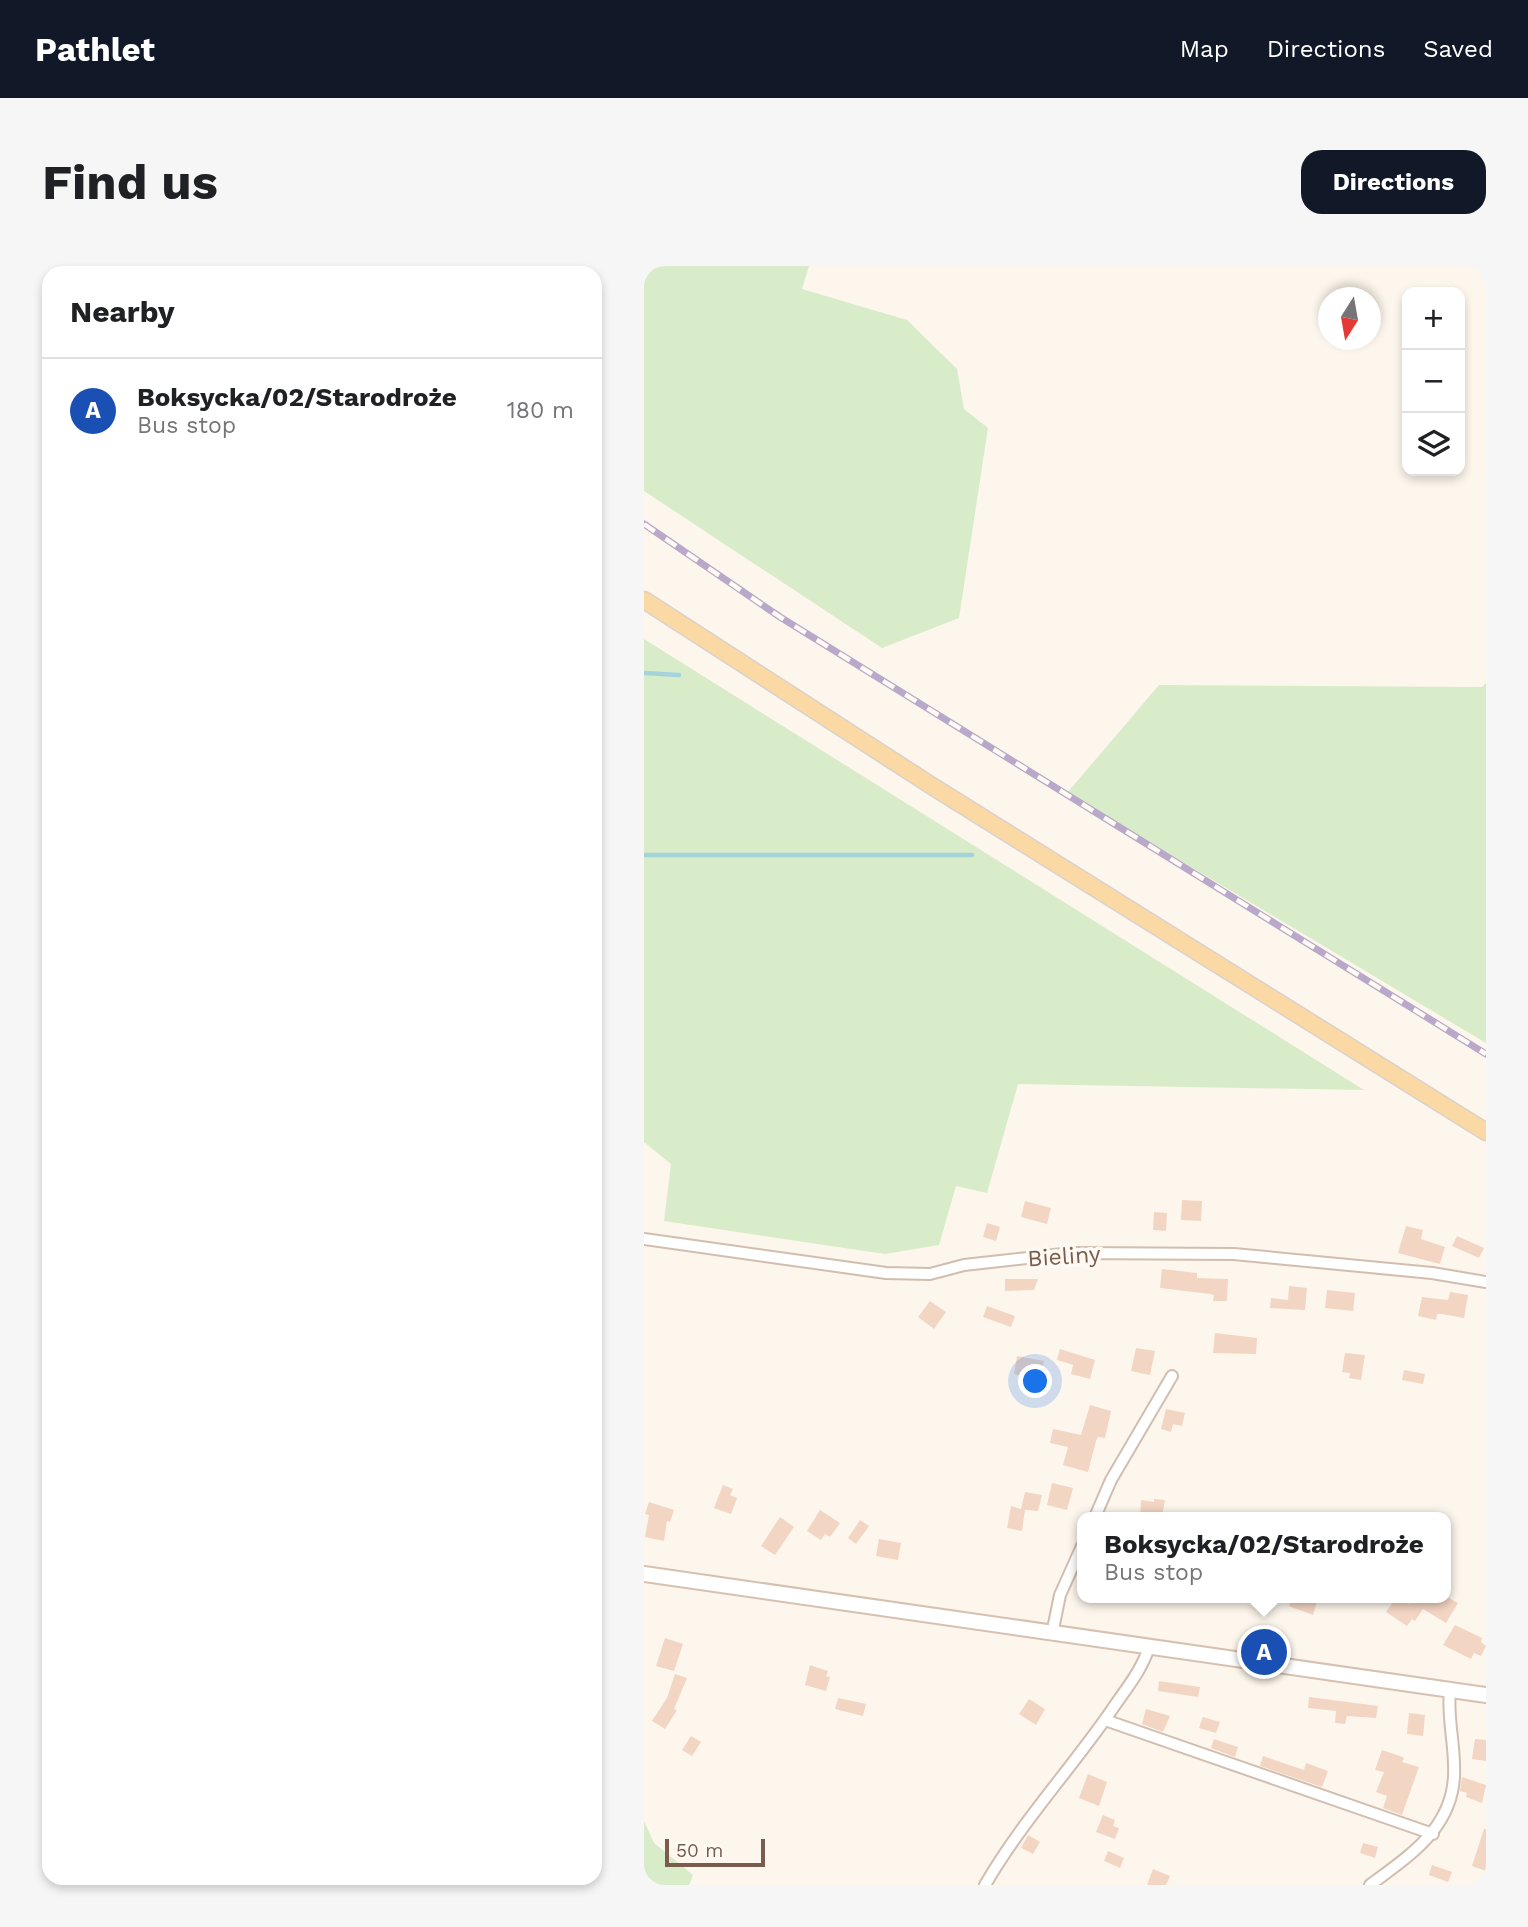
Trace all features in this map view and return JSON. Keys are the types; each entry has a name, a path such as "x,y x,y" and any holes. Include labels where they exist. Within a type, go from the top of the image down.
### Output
{"main road":[{"path":"644,600 920,779 1486,1132"},
{"path":"644,1574 1486,1695"}],"street":[{"name":"Bieliny","path":"644,1239 886,1273 930,1274 964,1265 1072,1253 1234,1254 1486,1282"},
{"path":"1097,1512 1111,1480 1172,1376"},
{"path":"1052,1634 1060,1595 1077,1557"},
{"path":"985,1885 1005,1850 1083,1752 1143,1666 1149,1647"},
{"path":"1370,1885 1419,1849 1433,1834 1452,1792 1455,1768 1449,1732 1450,1690"},
{"path":"1105,1720 1433,1834"}],"green space":[{"path":"644,266 809,266 802,289 907,320 957,369 964,409 988,428 959,618 882,648 644,491"},
{"path":"644,639 1364,1090 1018,1084 987,1193 956,1186 939,1245 885,1254 664,1221 671,1164 644,1142"},
{"path":"1486,683 1486,1043 1067,793 1159,685 1482,687"},
{"path":"644,1821 654,1843 693,1875 689,1885 644,1885"}],"building":[{"path":"1182,1200 1202,1201 1201,1221 1181,1220"},
{"path":"1025,1201 1051,1208 1047,1224 1021,1217"},
{"path":"1154,1212 1167,1213 1166,1231 1153,1230"},
{"path":"987,1223 1000,1227 996,1241 983,1237"},
{"path":"1406,1226 1423,1230 1421,1239 1445,1247 1440,1264 1398,1253"},
{"path":"1457,1236 1484,1248 1479,1258 1452,1246"},
{"path":"1162,1269 1197,1273 1197,1278 1228,1279 1227,1301 1213,1301 1214,1295 1210,1294 1160,1288"},
{"path":"1005,1279 1038,1279 1034,1290 1005,1291"},
{"path":"1289,1286 1307,1288 1305,1310 1270,1308 1271,1298 1288,1300"},
{"path":"1327,1290 1355,1293 1353,1311 1325,1308"},
{"path":"1450,1292 1468,1295 1464,1318 1437,1314 1436,1320 1418,1316 1422,1297 1448,1300"},
{"path":"930,1301 946,1312 934,1329 918,1317"},
{"path":"987,1306 1015,1316 1011,1327 983,1317"},
{"path":"1215,1333 1257,1338 1256,1354 1213,1353"},
{"path":"1136,1348 1155,1351 1150,1375 1131,1371"},
{"path":"1060,1349 1095,1360 1090,1379 1071,1374 1073,1365 1057,1360"},
{"path":"1345,1353 1365,1355 1361,1380 1349,1378 1350,1373 1342,1372"},
{"path":"1017,1356 1044,1361 1042,1372 1036,1371 1035,1379 1014,1374"},
{"path":"1404,1370 1425,1374 1423,1384 1402,1380"},
{"path":"1090,1405 1111,1411 1105,1438 1098,1437 1096,1441 1088,1472 1063,1465 1068,1447 1050,1443 1053,1429 1081,1435"},
{"path":"1166,1409 1185,1413 1182,1426 1173,1424 1171,1432 1161,1429"},
{"path":"1052,1483 1073,1488 1067,1510 1047,1505"},
{"path":"723,1485 733,1489 730,1495 737,1498 731,1514 714,1508"},
{"path":"1025,1492 1042,1495 1038,1511 1025,1510 1022,1531 1007,1528 1011,1506 1021,1509"},
{"path":"1154,1499 1165,1500 1163,1512 1140,1512 1141,1500 1154,1502"},
{"path":"649,1502 674,1510 670,1522 667,1521 664,1541 645,1537 649,1515 645,1514"},
{"path":"820,1510 840,1523 830,1537 825,1534 821,1540 807,1531"},
{"path":"780,1517 794,1527 775,1555 761,1546"},
{"path":"860,1520 869,1526 856,1544 848,1538"},
{"path":"879,1539 901,1543 898,1560 876,1556"},
{"path":"1451,1599 1458,1603 1446,1623 1423,1609 1415,1621 1412,1619 1407,1626 1386,1612 1392,1603 1451,1603"},
{"path":"1290,1603 1317,1603 1313,1615 1289,1606"},
{"path":"1455,1625 1482,1638 1481,1642 1486,1646 1481,1656 1474,1653 1471,1659 1443,1645"},
{"path":"665,1638 683,1644 674,1671 656,1666"},
{"path":"810,1665 828,1671 826,1676 830,1677 826,1691 805,1685"},
{"path":"675,1674 687,1678 674,1709 677,1710 665,1729 652,1721 667,1698"},
{"path":"1159,1681 1200,1687 1198,1697 1158,1691"},
{"path":"1309,1697 1378,1706 1376,1718 1347,1716 1345,1724 1335,1723 1336,1711 1308,1708"},
{"path":"838,1698 866,1704 863,1716 835,1709"},
{"path":"1029,1699 1045,1709 1036,1725 1019,1714"},
{"path":"1146,1709 1170,1716 1163,1732 1142,1724"},
{"path":"1409,1713 1425,1715 1423,1736 1407,1734"},
{"path":"1203,1717 1220,1722 1216,1733 1199,1728"},
{"path":"691,1736 701,1742 692,1756 682,1750"},
{"path":"1214,1739 1238,1747 1235,1757 1211,1748"},
{"path":"1475,1739 1486,1740 1486,1761 1472,1759"},
{"path":"1382,1750 1404,1758 1402,1762 1419,1767 1402,1815 1383,1808 1387,1796 1376,1792 1384,1772 1375,1770"},
{"path":"1263,1756 1304,1770 1306,1763 1328,1771 1322,1787 1260,1766"},
{"path":"1088,1774 1107,1782 1099,1806 1079,1798"},
{"path":"1462,1777 1486,1785 1482,1803 1466,1797 1467,1793 1460,1791"},
{"path":"1103,1815 1115,1820 1113,1826 1119,1828 1115,1839 1096,1832"},
{"path":"1486,1829 1486,1871 1472,1866"},
{"path":"1028,1835 1040,1842 1033,1854 1021,1848"},
{"path":"1363,1843 1378,1847 1375,1858 1360,1853"},
{"path":"1108,1851 1124,1858 1120,1868 1104,1861"},
{"path":"1432,1865 1452,1872 1448,1882 1429,1875"},
{"path":"1153,1869 1170,1876 1166,1885 1147,1885"}],"waterway":[{"path":"644,673 679,675"},
{"path":"644,855 972,855"}],"railway":[{"path":"644,524 780,617 1486,1054"}],"place":[{"name":"Boksycka/02/Starodroże","path":"1264,1652"}]}
